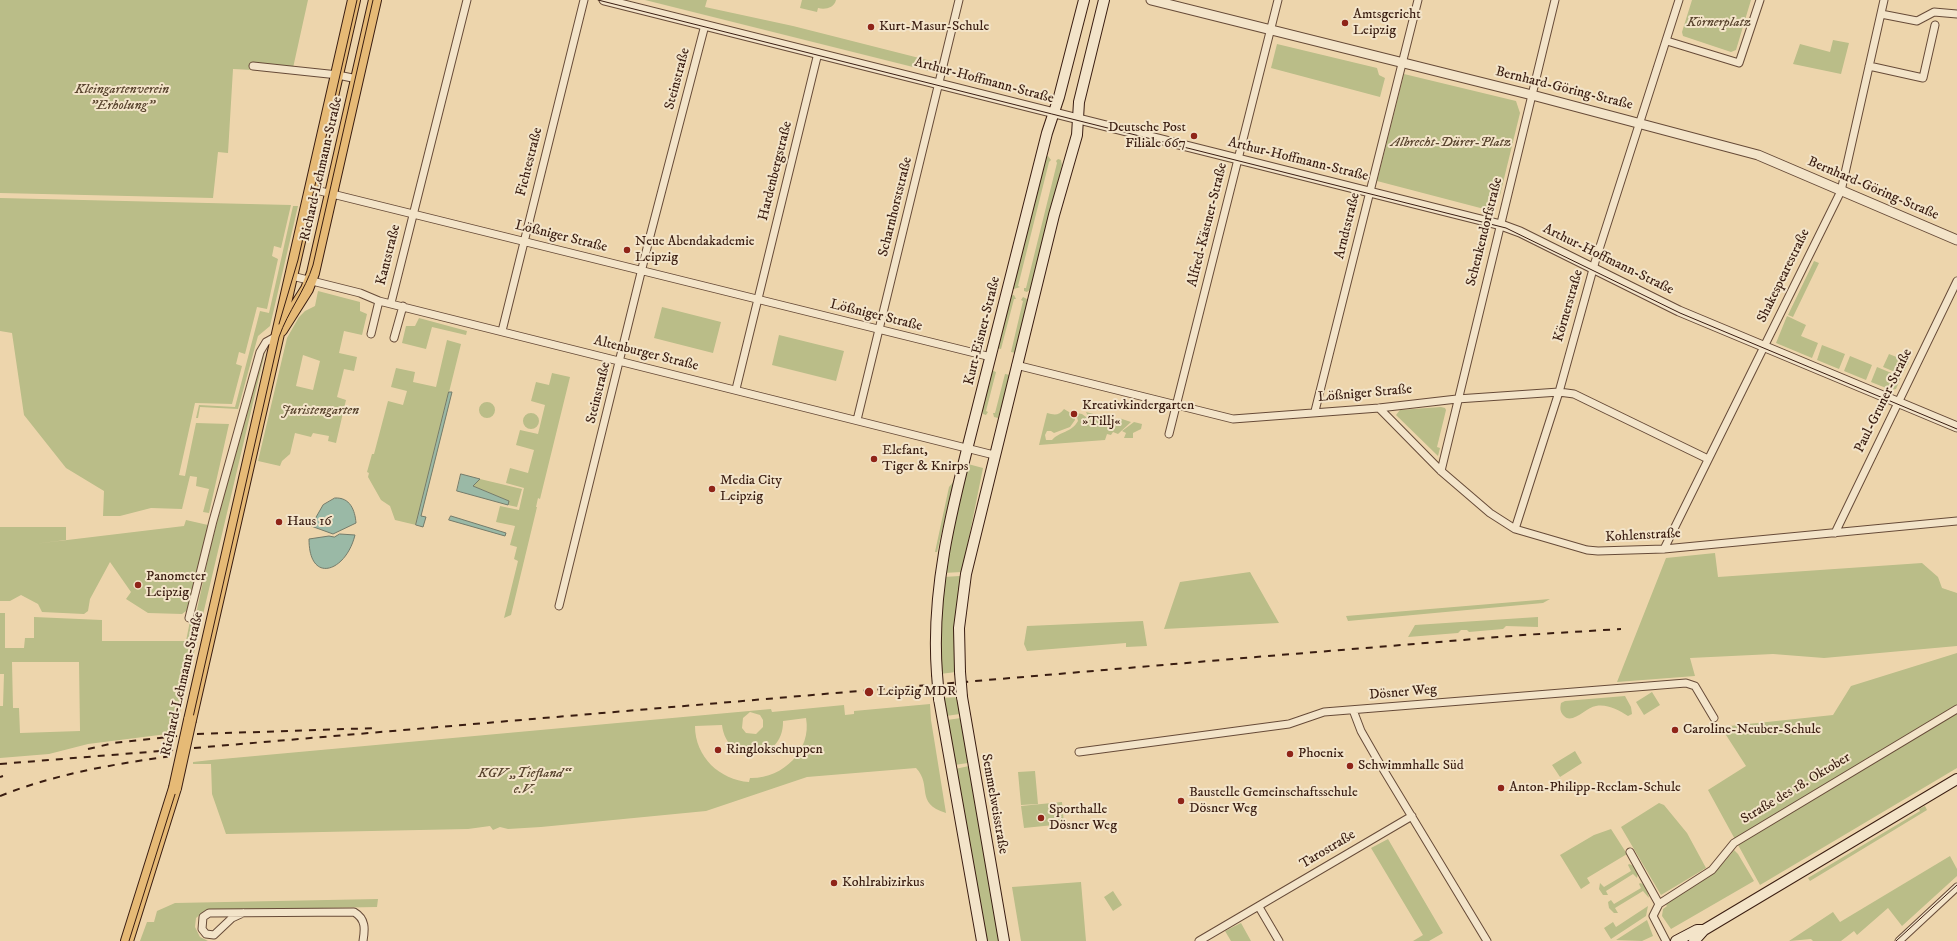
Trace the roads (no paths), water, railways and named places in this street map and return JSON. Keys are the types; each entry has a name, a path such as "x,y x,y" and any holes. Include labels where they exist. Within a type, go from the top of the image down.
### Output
{"main road":[{"name":"Richard-Lehmann-Straße","path":"127,941 175,788 354,0"},
{"name":"Richard-Lehmann-Straße","path":"277,336 310,282 332,194 375,0"},
{"name":"Kurt-Eisner-Straße","path":"982,941 939,699 936,609 940,576 968,448 1047,133 1054,113 1084,0"},
{"path":"994,455 1054,215 1077,135 1079,120 1078,102 1104,0"},
{"name":"Semmelweisstraße","path":"994,455 964,588 959,628 962,697 1004,941"},
{"path":"1694,941 1704,930 1957,778"},
{"path":"1676,941 1697,930 1704,930"}],"street":[{"name":"Kantstraße","path":"391,303 468,0"},
{"name":"Fichtestraße","path":"502,331 584,0"},
{"name":"Arthur-Hoffmann-Straße","path":"604,0 940,83 1079,120 1500,225 1520,232 1679,311 1957,427"},
{"name":"Scharnhorststraße","path":"857,420 959,0"},
{"name":"Bernhard-Göring-Straße","path":"1151,0 1532,95 1758,154 1957,240"},
{"name":"Alfred-Kästner-Straße","path":"1169,434 1278,0"},
{"name":"Arndtstraße","path":"1315,412 1418,0"},
{"name":"Schenkendorfstraße","path":"1441,471 1457,399 1555,0"},
{"name":"Körnerstraße","path":"1515,529 1558,392 1593,269 1641,123 1679,0"},
{"path":"1667,41 1739,63 1760,0"},
{"name":"Shakespearestraße","path":"1664,549 1841,191 1884,0"},
{"path":"1881,14 1917,21 1934,12 1957,14"},
{"name":"Steinstraße","path":"560,606 642,270 705,25"},
{"path":"1869,66 1923,78 1935,25"},
{"name":"Hardenbergstraße","path":"736,389 818,53"},
{"path":"253,66 338,75 357,79"},
{"name":"Lößniger Straße","path":"312,189 991,357"},
{"name":"Altenburger Straße","path":"292,276 310,282 360,293 379,301 736,389 994,455"},
{"name":"Paul-Gruner-Straße","path":"1835,533 1957,282"},
{"name":"Kantstraße","path":"372,334 379,301"},
{"path":"394,338 403,306"},
{"name":"Richard-Lehmann-Straße","path":"189,618 213,521 260,352 266,342 277,336"},
{"name":"Lößniger Straße","path":"1016,365 1233,419 1379,408 1457,399 1558,392 1574,394 1708,458"},
{"name":"Kohlenstraße","path":"1379,408 1441,471 1490,513 1515,529 1587,550 1664,549 1957,522"},
{"name":"Dösner Weg","path":"1079,752 1289,724 1324,712 1686,683 1695,686 1714,718"},
{"name":"Straße des 18. Oktober","path":"1659,904 1712,870 1738,840 1957,709"},
{"path":"1353,710 1368,742 1486,941"},
{"name":"Tarostraße","path":"1199,941 1412,816"},
{"path":"1630,852 1659,904 1653,916 1666,941"},
{"path":"1899,941 1957,887"},
{"path":"1259,907 1279,941"},
{"path":"243,914 232,918 214,935 206,934 202,929 201,925 205,915 217,913 354,912 363,919 365,927 363,941"}],"tram line":[{"path":"279,324 298,260 357,0"},
{"path":"129,941 177,788 279,337 287,318 306,284 313,265 373,0"},
{"path":"598,0 1506,228 1680,313 1957,429"},
{"path":"1896,941 1957,885"}],"railway":[{"path":"194,748 1256,657 1523,635 1621,629"},
{"path":"197,734 377,728"},
{"path":"88,749 114,743 177,736"},
{"path":"0,764 173,750"},
{"path":"0,796 21,788 63,776 172,756"}],"place":[{"name":"Amtsgericht Leipzig","path":"1345,23"},
{"name":"Kurt-Masur-Schule","path":"871,27"},
{"name":"Deutsche Post Filiale 667","path":"1194,136"},
{"name":"Neue Abendakademie Leipzig","path":"627,250"},
{"name":"Kreativkindergarten »Tillj«","path":"1074,414"},
{"name":"Elefant, Tiger & Knirps","path":"874,459"},
{"name":"Media City Leipzig","path":"712,489"},
{"name":"Haus 16","path":"279,522"},
{"name":"Panometer Leipzig","path":"138,585"},
{"name":"Leipzig MDR","path":"869,692"},
{"name":"Caroline-Neuber-Schule","path":"1675,730"},
{"name":"Ringlokschuppen","path":"718,750"},
{"name":"Phoenix","path":"1290,754"},
{"name":"Schwimmhalle Süd","path":"1350,766"},
{"name":"Anton-Philipp-Reclam-Schule","path":"1501,788"},
{"name":"Baustelle Gemeinschaftsschule Dösner Weg","path":"1181,801"},
{"name":"Sporthalle Dösner Weg","path":"1041,818"},
{"name":"Kohlrabizirkus","path":"834,883"}],"park label":[{"name":"Körnerplatz","path":"1719,23"},
{"name":"Kleingartenverein \"Erholung\"","path":"122,98"},
{"name":"Albrecht-Dürer-Platz","path":"1451,143"},
{"name":"Juristengarten","path":"320,411"},
{"name":"KGV „Tiefland“ e.V.","path":"524,782"}]}
